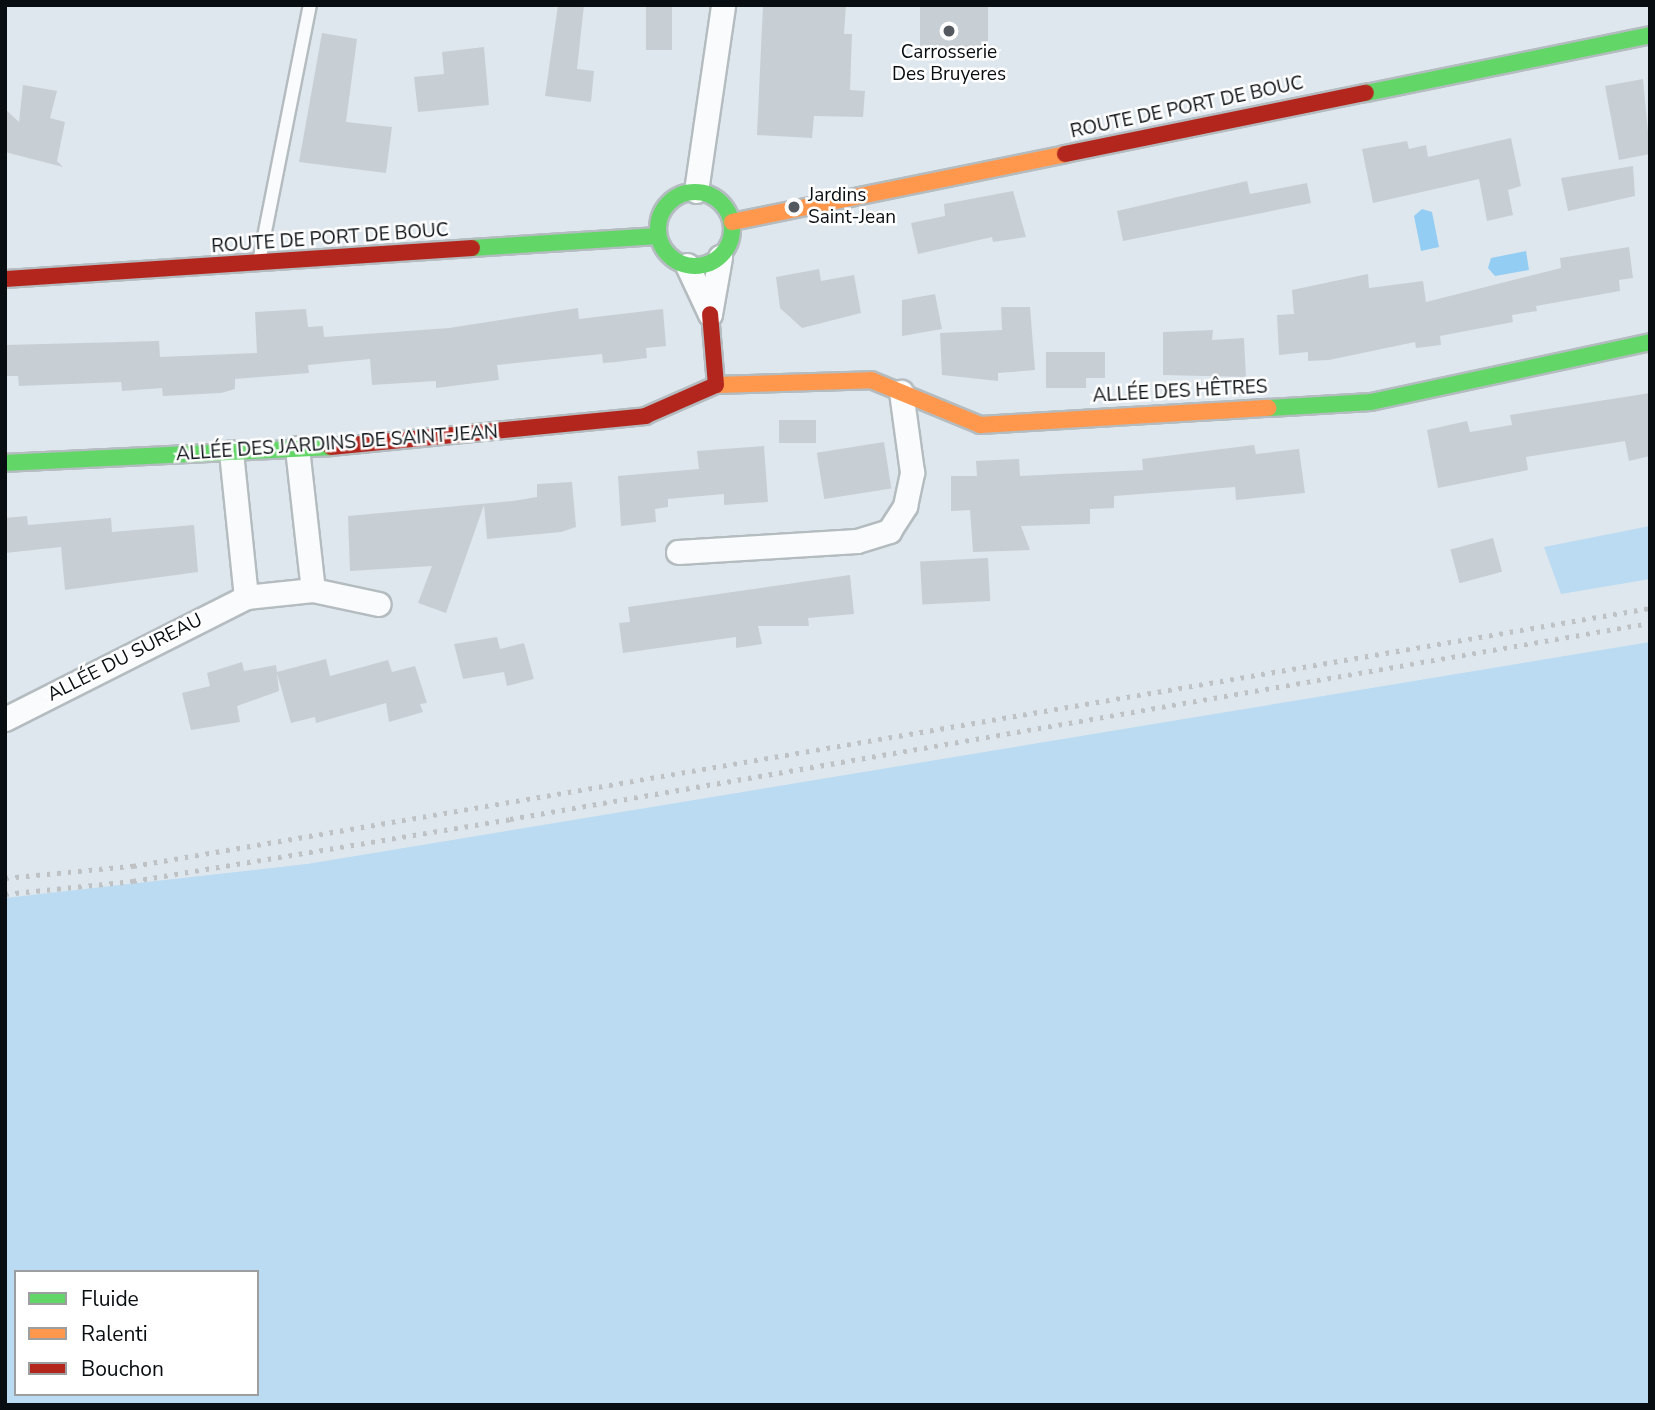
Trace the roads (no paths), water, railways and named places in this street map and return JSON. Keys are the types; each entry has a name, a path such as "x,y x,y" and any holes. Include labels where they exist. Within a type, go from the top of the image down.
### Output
{"main road":[{"name":"ROUTE DE PORT DE BOUC","path":"732,222 1650,35"},
{"path":"696,191 720,201 732,222 720,257 687,265 668,255 658,236 666,204 696,191"},
{"name":"ROUTE DE PORT DE BOUC","path":"5,279 259,267 658,236"},
{"path":"710,314 716,385"},
{"name":"ALLÉE DES HÊTRES","path":"716,385 871,380 980,425 1371,402 1650,341"},
{"name":"ALLÉE DES JARDINS DE SAINT-JEAN","path":"5,463 430,442 645,416 716,385"}],"street":[{"path":"696,191 723,5"},
{"path":"710,314 720,257"},
{"path":"687,265 710,314"},
{"path":"678,552 857,541 889,531 905,506 912,472 901,392"},
{"path":"297,448 313,590"},
{"path":"231,452 246,597"},
{"name":"ALLÉE DU SUREAU","path":"5,719 246,597 313,590 379,604"}],"lane":[{"path":"259,267 310,5"}],"railway":[{"path":"5,878 133,866 1650,608"},
{"path":"5,894 133,881 510,819 1650,623"}],"place":[{"name":"Carrosserie Des Bruyeres","path":"949,31"},
{"name":"Jardins Saint-Jean","path":"794,207"}]}
